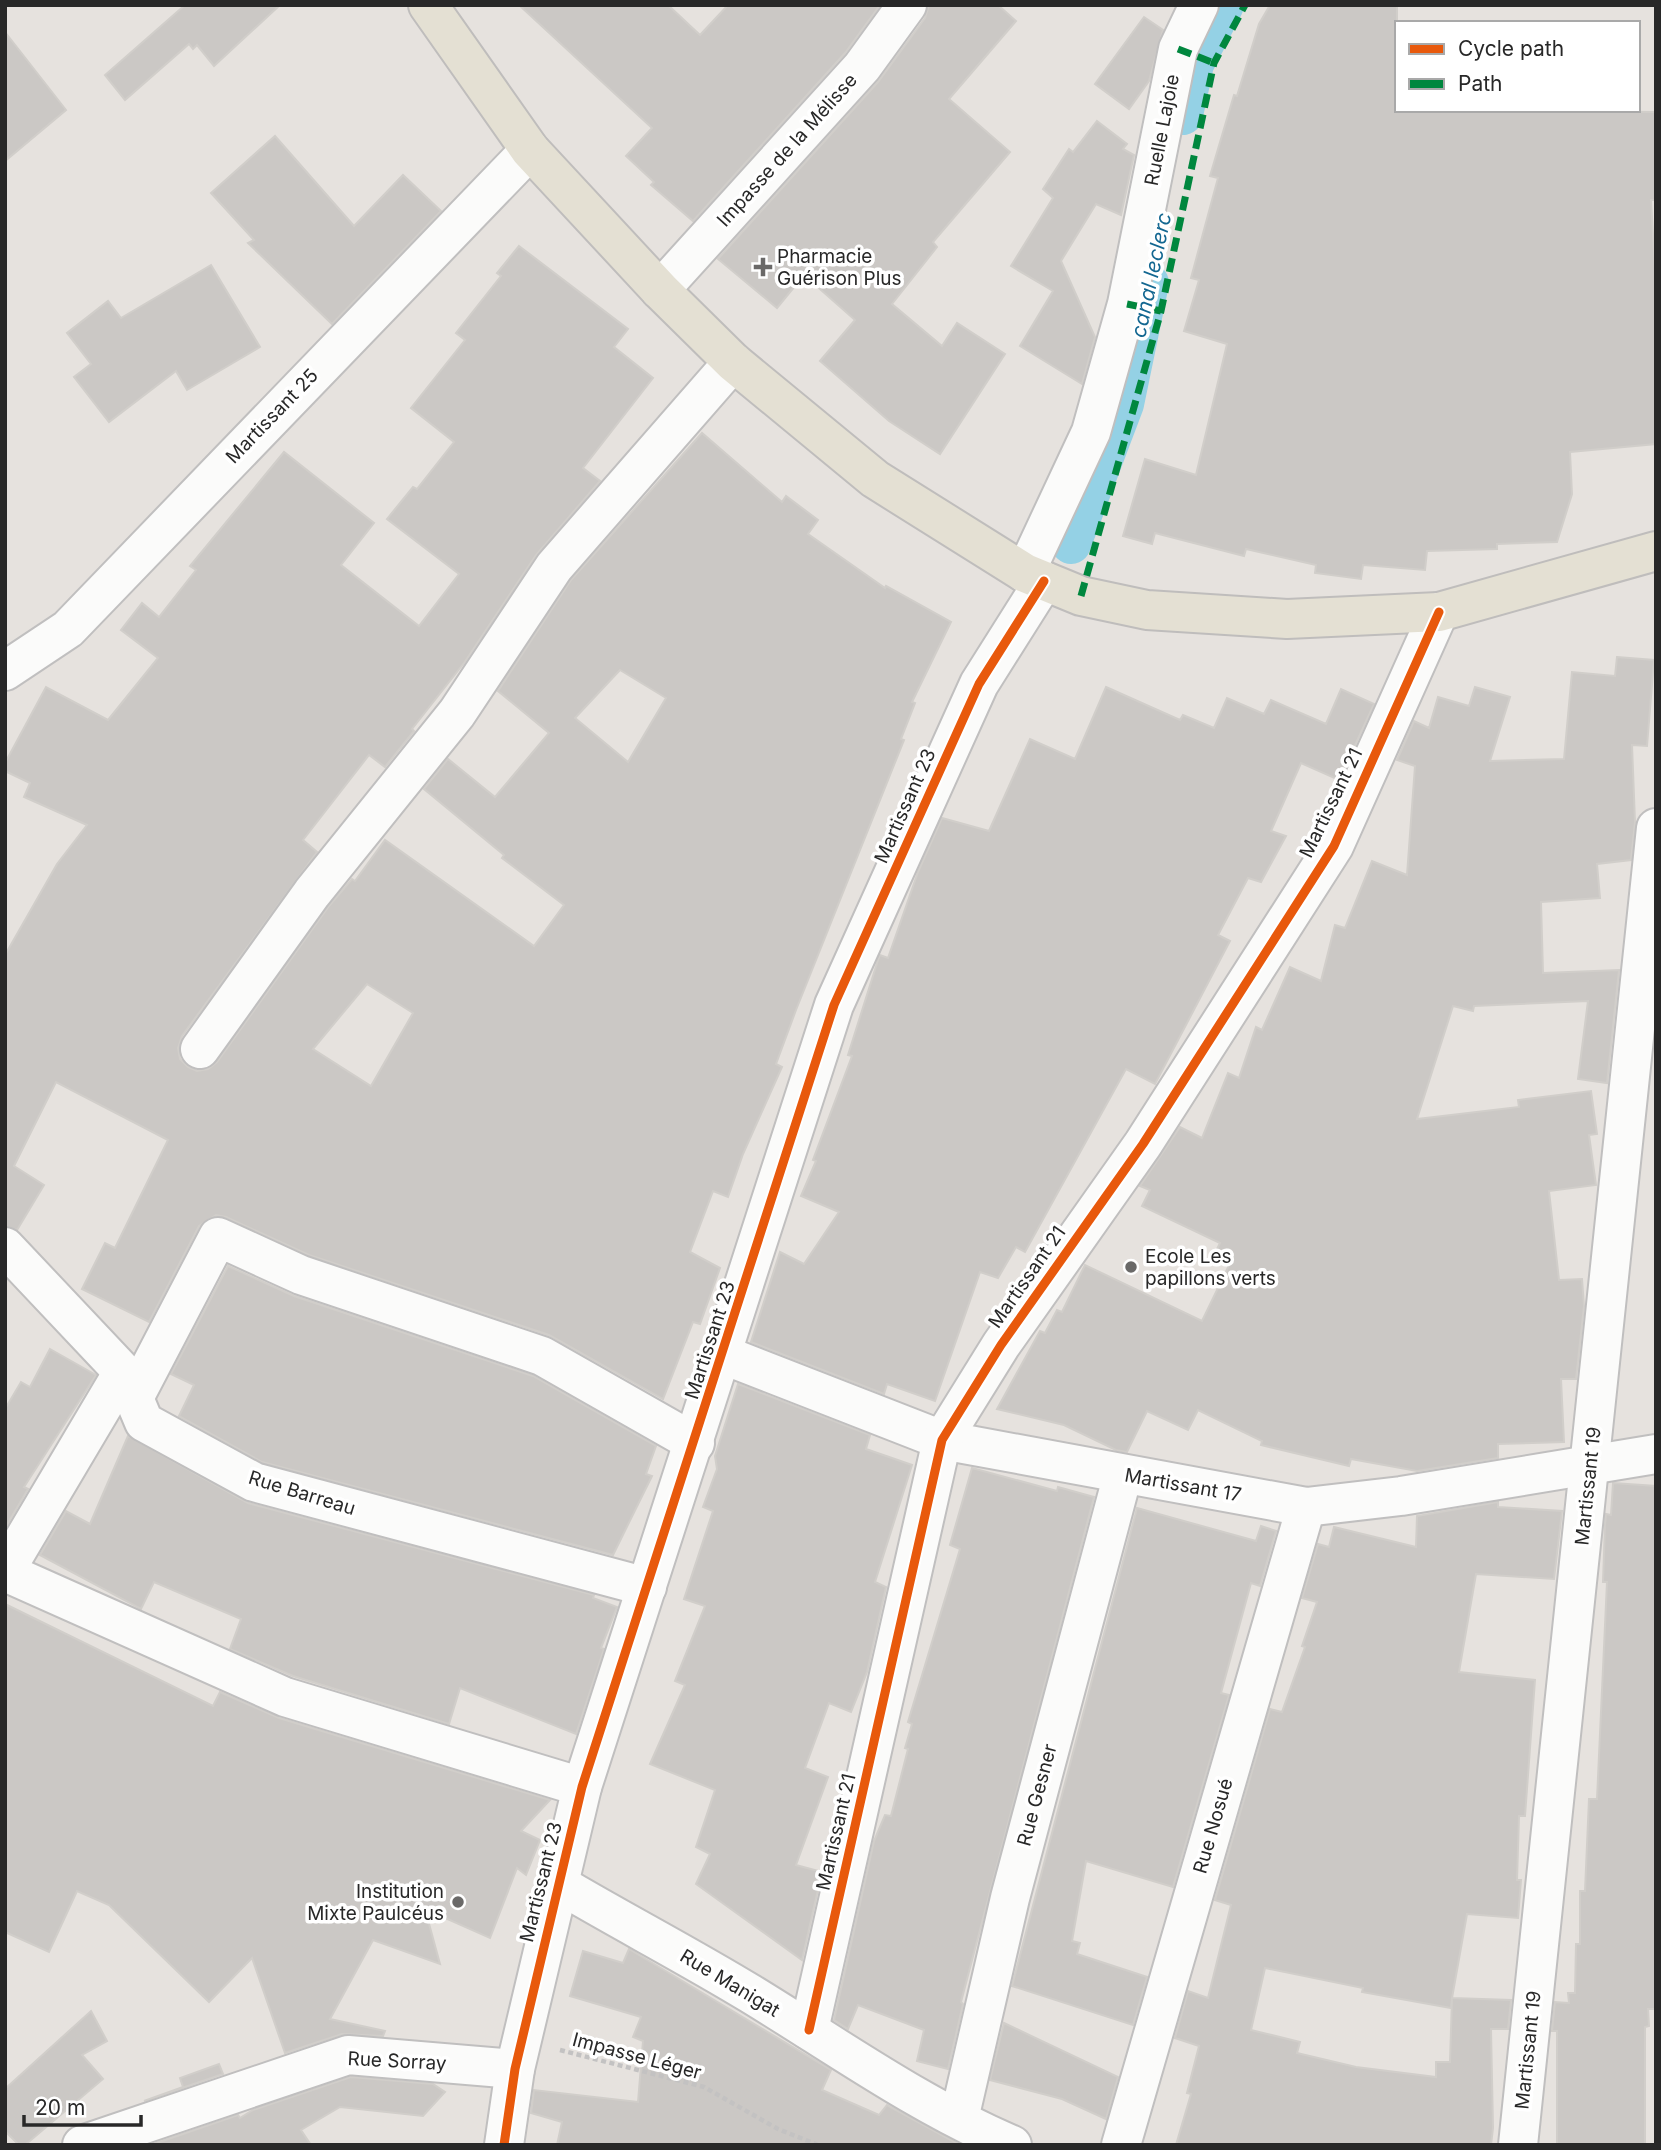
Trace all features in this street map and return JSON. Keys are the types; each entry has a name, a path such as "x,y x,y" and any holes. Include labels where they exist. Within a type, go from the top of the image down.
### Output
{"main road":[{"path":"428,5 530,150 660,290 733,362 875,479 1034,577 1081,596 1147,610 1287,619 1439,612 1656,551"}],"street":[{"name":"Impasse de la Mélisse","path":"660,290 862,67 907,5"},
{"name":"Ruelle Lajoie","path":"1034,577 1091,432 1127,304 1178,49 1199,5"},
{"name":"Martissant 25","path":"5,671 68,629 530,150"},
{"path":"200,1049 312,893 457,713 554,567 733,362"},
{"name":"Martissant 23","path":"504,2145 518,2055 582,1787 724,1355 834,1005 979,684 1034,577"},
{"name":"Martissant 21","path":"809,2030 943,1440 1001,1345 1143,1144 1334,846 1439,612"},
{"name":"Martissant 19","path":"1518,2145 1656,828"},
{"path":"582,1787 285,1697 5,1572 129,1384 218,1237 301,1275 410,1315 542,1356 695,1443"},
{"name":"Rue Barreau","path":"5,1247 129,1384 144,1422 254,1482 647,1587"},
{"name":"Martissant 17","path":"724,1355 943,1440 1306,1507 1401,1496 1656,1454"},
{"name":"Rue Gesner","path":"959,2119 1010,1898 1123,1474"},
{"name":"Rue Nosué","path":"1121,2145 1306,1507"},
{"name":"Rue Manigat","path":"557,1883 714,1971 959,2119 1012,2145"},
{"name":"Rue Sorray","path":"82,2145 348,2054 518,2055"}],"building":[{"path":"185,5 280,5 214,66 197,45 193,49 189,44 125,100 105,75"},
{"path":"519,5 668,5 700,35 728,5 880,5 845,53 693,221 651,185 654,182 626,156 652,128"},
{"path":"929,5 998,5 1016,21 949,99 1010,152 933,242 937,247 892,304 942,346 957,323 1005,354 940,454 889,421 820,361 855,320 804,275 777,308 718,259 878,82 925,18"},
{"path":"1270,5 1397,5 1395,112 1656,112 1656,200 1651,200 1656,285 1656,444 1570,452 1572,494 1557,542 1497,544 1497,549 1427,551 1425,570 1363,565 1361,579 1315,573 1316,565 1246,549 1244,556 1155,533 1152,544 1123,536 1145,459 1196,475 1227,344 1184,331 1199,280 1191,278 1218,178 1210,176 1259,24"},
{"path":"1144,17 1163,30 1149,81 1129,109 1095,84"},
{"path":"5,32 66,110 5,161"},
{"path":"1097,121 1127,144 1123,149 1134,155 1121,215 1096,204 1061,261 1095,337 1082,384 1020,346 1053,291 1011,266 1053,198 1043,189 1069,149 1073,152"},
{"path":"275,136 354,226 403,175 441,211 332,324 248,243 254,240 211,193"},
{"path":"519,246 628,329 614,347 653,378 583,468 600,481 536,555 464,663 412,729 414,731 385,767 369,755 303,840 317,852 182,1036 178,1048 180,1059 197,1071 208,1069 217,1062 329,906 352,879 355,881 385,840 534,946 564,905 502,858 504,855 424,789 448,759 495,797 549,733 498,691 571,580 702,433 782,502 786,496 818,520 808,534 885,588 886,586 951,622 912,702 915,703 901,739 904,740 776,1064 782,1067 743,1154 728,1197 713,1191 690,1252 720,1268 700,1324 693,1322 663,1399 549,1335 309,1255 226,1217 216,1215 199,1226 149,1322 82,1289 105,1243 115,1248 168,1140 56,1082 14,1166 44,1185 17,1230 5,1226 5,955 57,864 87,825 24,797 30,783 5,771 5,763 46,687 108,720 158,658 121,630 142,603 159,617 196,570 190,566 284,452 374,523 341,565 419,626 459,574 387,519 413,487 417,489 454,442 411,408 465,340 456,333 501,276 497,273","holes":["620,670 666,698 628,762 575,718","367,984 413,1013 371,1086 313,1049"]},
{"path":"211,265 260,347 187,390 176,371 109,422 74,377 91,364 67,333 108,301 121,318"},
{"path":"1617,657 1654,660 1647,746 1632,745 1635,822 1631,860 1597,864 1600,898 1541,902 1543,973 1619,970 1607,1083 1578,1079 1588,1001 1474,1006 1473,1011 1453,1006 1417,1119 1519,1107 1518,1100 1591,1091 1597,1134 1589,1135 1596,1185 1549,1191 1559,1280 1582,1279 1584,1306 1576,1379 1561,1379 1564,1442 1498,1444 1498,1458 1417,1471 1351,1459 1349,1466 1261,1445 1262,1441 1198,1410 1188,1430 1147,1411 1127,1452 1116,1450 1064,1425 997,1409 1040,1331 1045,1333 1057,1310 1062,1312 1085,1265 1202,1321 1233,1257 1217,1249 1220,1243 1142,1206 1150,1190 1140,1186 1180,1127 1202,1138 1228,1073 1239,1078 1256,1027 1262,1030 1290,967 1321,981 1335,925 1345,928 1372,861 1407,875 1415,766 1397,760 1414,721 1429,728 1438,697 1469,706 1475,687 1510,697 1490,761 1564,759 1572,672 1615,676"},
{"path":"1106,687 1180,720 1183,715 1214,728 1227,698 1264,714 1271,700 1326,724 1341,689 1374,704 1339,780 1301,763 1271,831 1286,836 1261,882 1248,878 1218,935 1230,941 1155,1084 1126,1069 1025,1252 1016,1247 998,1278 980,1272 935,1401 887,1384 884,1394 751,1342 780,1252 804,1264 839,1212 801,1196 816,1161 813,1160 852,1056 848,1055 878,960 880,955 888,958 918,872 942,818 989,831 1030,739 1075,759"},
{"path":"228,1266 294,1296 533,1376 656,1446 646,1474 652,1476 613,1555 262,1462 179,1416 194,1385 171,1374"},
{"path":"50,1349 96,1375 24,1487 28,1489 5,1528 5,1409 21,1382 30,1387"},
{"path":"738,1384 870,1435 866,1449 912,1465 875,1582 886,1587 867,1672 851,1712 829,1703 805,1768 828,1777 796,1865 822,1872 802,1960 696,1884 710,1854 696,1847 715,1790 650,1764 685,1685 675,1681 705,1606 684,1599 713,1511 703,1507 717,1469 715,1456"},
{"path":"128,1436 248,1503 594,1595 593,1598 617,1607 601,1648 604,1649 576,1734 460,1688 449,1724 293,1676 230,1649 241,1619 154,1582 141,1609 40,1555 66,1511 90,1524"},
{"path":"972,1468 1057,1491 1058,1487 1094,1497 961,2002 963,2004 948,2069 917,2061 924,2030 858,2005 848,2029 834,2020 874,1841 885,1815 891,1816 908,1749 905,1748 912,1724 908,1722 960,1549 950,1545"},
{"path":"1613,1483 1656,1486 1656,2009 1648,2009 1649,2026 1645,2027 1645,2145 1557,2145 1557,2031 1552,2031 1555,2002 1569,2003 1568,1993 1575,1993 1576,1944 1580,1944 1580,1891 1585,1891 1589,1799 1597,1799 1607,1582 1603,1582 1605,1525 1606,1514 1611,1515"},
{"path":"1498,1502 1498,1507 1562,1511 1554,1579 1476,1574 1459,1672 1535,1680 1525,1816 1519,1816 1517,1880 1521,1880 1518,1918 1467,1914 1452,1998 1511,2000 1508,2029 1491,2029 1491,2145 1176,2145 1191,2094 1187,2093 1199,2046 1175,2038 1188,1991 1208,1998 1231,1905 1215,1900 1270,1709 1282,1712 1305,1647 1302,1646 1317,1602 1302,1598 1318,1544 1329,1547 1334,1527 1416,1547 1417,1516","holes":["1265,1968 1363,1988 1362,1992 1451,2008 1452,1998 1450,2062 1436,2062 1436,2077 1356,2067 1297,2053 1300,2042 1251,2030"]},
{"path":"1137,1508 1256,1541 1261,1526 1276,1531 1260,1586 1251,1583 1221,1693 1229,1695 1173,1887 1086,1861 1072,1941 1080,1943 1077,1954 1147,1977 1133,2025 1012,1986"},
{"path":"5,1604 213,1706 220,1692 279,1718 550,1800 521,1831 540,1840 526,1875 517,1868 490,1938 425,1909 440,1964 373,1940 330,2019 385,2031 383,2036 342,2034 285,2053 252,1958 209,2002 109,1905 77,1891 49,1952 5,1932"},
{"path":"629,1949 831,2070 822,2090 879,2115 887,2105 960,2145 557,2145 562,2122 531,2113 534,2090 638,2102 643,2041 633,2037 641,2017 570,1996 583,1951 623,1963"},
{"path":"91,2011 107,2041 82,2055 103,2079 25,2145 19,2145 5,2131 5,2089"},
{"path":"1004,2023 1118,2077 1106,2119 1062,2099 990,2080"},
{"path":"219,2064 223,2074 144,2101 183,2087 180,2078"},
{"path":"351,2077 433,2084 445,2092 423,2116 340,2107 301,2130 311,2145 151,2145 238,2115 240,2118 253,2110"}],"waterway":[{"name":"canal leclerc","path":"1183,115 1194,64 1224,5"},
{"name":"canal leclerc","path":"1071,544 1124,404 1149,283"}],"marked path":[{"path":"1081,596 1161,311 1214,63 1245,5"},
{"path":"1178,49 1214,63"},
{"path":"1127,304 1161,311"}],"cycle path":[{"path":"504,2145 515,2069 582,1787 834,1005 979,684 1044,581"},
{"path":"809,2030 942,1440 1001,1345 1143,1144 1334,846 1439,612"}],"place":[{"name":"Pharmacie Guérison Plus","path":"763,267"},
{"name":"Ecole Les papillons verts","path":"1131,1267"},
{"name":"Institution Mixte Paulcéus","path":"458,1902"}]}
